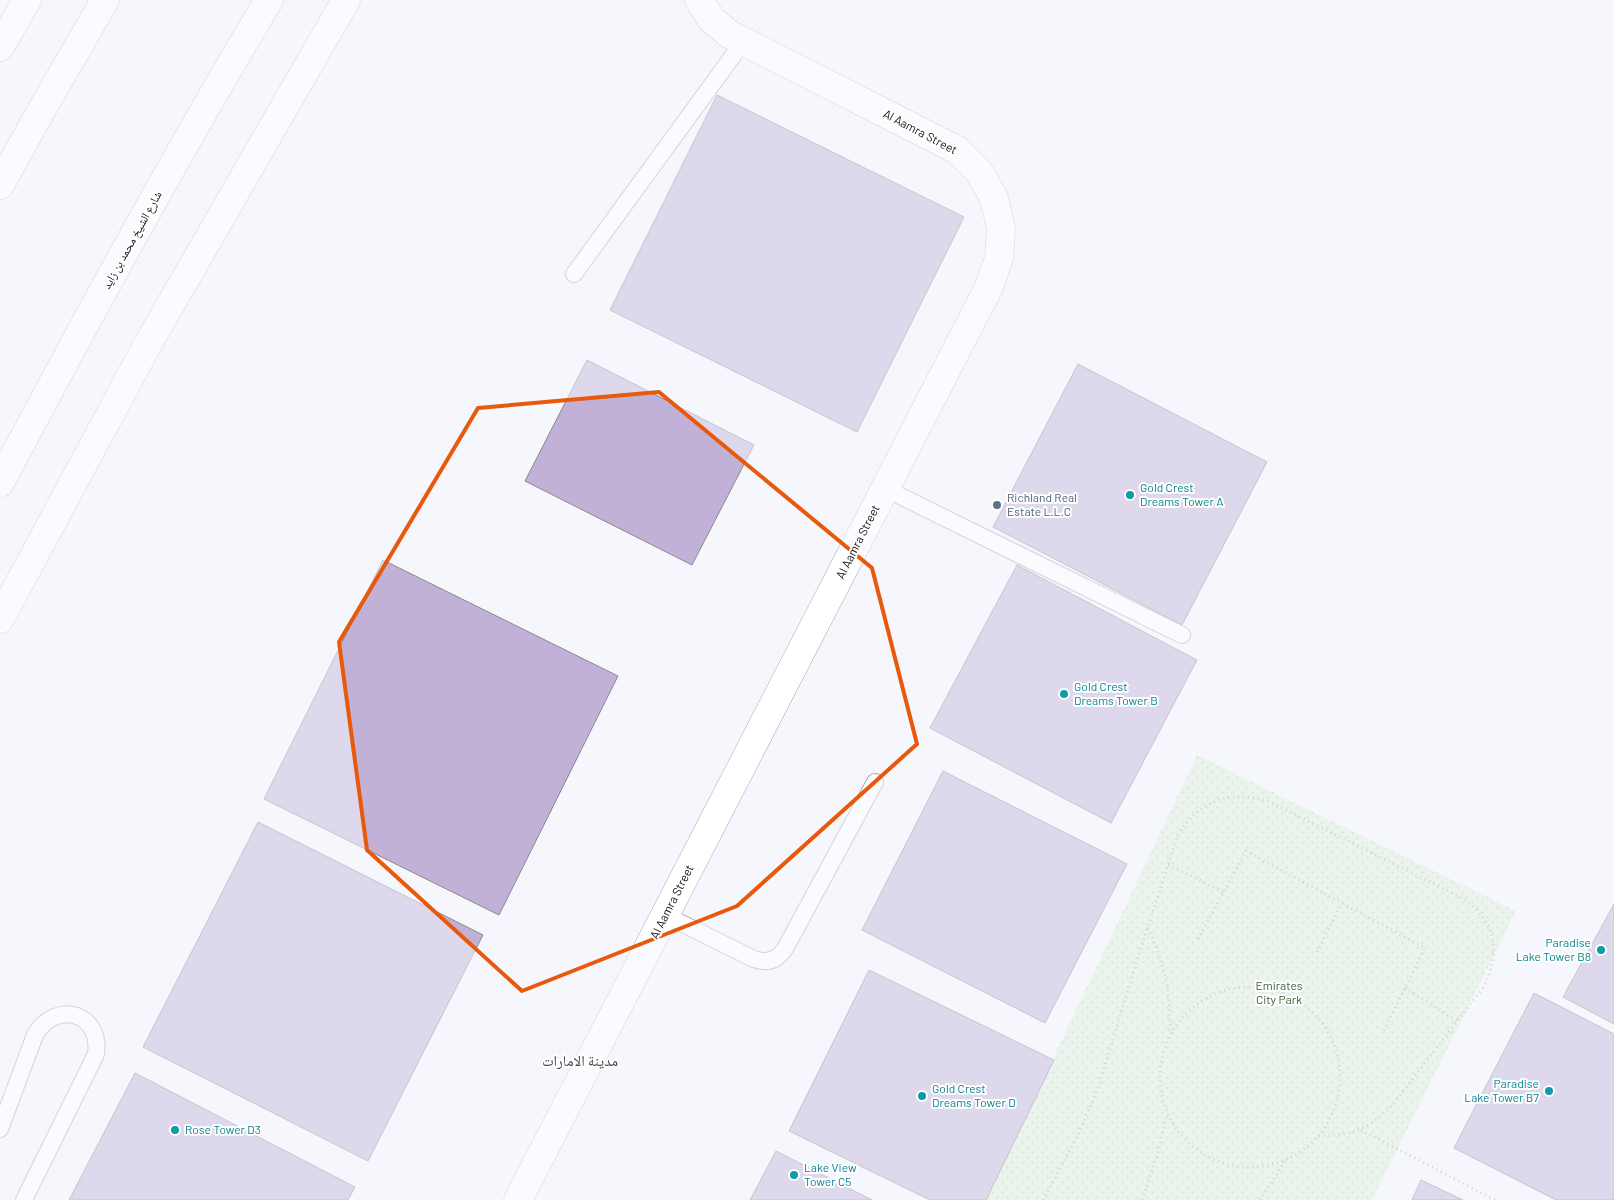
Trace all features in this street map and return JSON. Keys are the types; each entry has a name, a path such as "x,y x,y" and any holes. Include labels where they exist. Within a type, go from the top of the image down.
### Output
{"main road":[{"path":"0,47 27,0"},
{"path":"0,185 40,111 105,0"},
{"name":"شارع الشيخ محمد بن زايد","path":"0,483 99,298 228,68 269,0"},
{"path":"0,619 149,342 346,0"},
{"name":"Al Aamra Street","path":"518,1200 886,489 989,287 999,258 1001,228 994,198 979,172 957,150 729,34 712,20 699,0"}],"lane":[{"path":"574,274 743,42"},
{"path":"886,489 1182,635"},
{"path":"665,915 754,960 761,962 776,959 786,947 875,782"},
{"path":"0,1129 35,1035 40,1027 46,1020 64,1014 83,1019 95,1035 98,1044 96,1054 24,1200"}],"path":[{"path":"1043,1200 1077,1137 1098,1088 1178,834 1197,811 1210,803 1224,798 1255,797 1270,802 1462,898 1474,906 1483,917 1490,929 1494,943 1494,959 1490,974 1483,988 1385,1113 1360,1130 1333,1136 1318,1136"},
{"path":"1198,939 1246,852 1425,948 1382,1032"},
{"path":"1168,865 1224,892"},
{"path":"1317,952 1342,903"},
{"path":"1148,928 1159,953 1167,979 1171,1007 1170,1035"},
{"path":"1253,987 1273,990 1292,998 1309,1009 1322,1024 1332,1041 1338,1060 1340,1080 1337,1100 1330,1119 1318,1136 1303,1150 1286,1159 1266,1165 1246,1167 1226,1164 1208,1157 1190,1145 1177,1130 1167,1113 1161,1094 1159,1074 1162,1054 1170,1035 1181,1018 1196,1004 1214,995 1233,989 1253,987"},
{"path":"1405,988 1457,1021"},
{"path":"1142,1200 1157,1155 1167,1113"},
{"path":"1360,1130 1494,1200"},
{"path":"1260,1200 1286,1159"}],"highlighted area":[{"path":"659,392 872,568 917,744 737,906 522,991 367,850 339,642 478,408"}],"green space":[{"name":"Emirates City Park","path":"1197,755 1516,911 1372,1200 986,1200"}],"building":[{"path":"717,95 964,217 857,432 610,310"},
{"path":"587,360 754,445 692,565 525,481"},
{"name":"Gold Crest Dreams Tower A","path":"1078,364 1267,462 1182,625 993,527"},
{"path":"383,560 618,676 499,915 264,799"},
{"name":"Gold Crest Dreams Tower B","path":"1017,565 1197,660 1111,823 930,728"},
{"path":"943,771 1127,864 1045,1023 862,930"},
{"path":"258,822 483,935 368,1161 143,1047"},
{"name":"Paradise Lake Tower B8","path":"1614,904 1614,1024 1563,997"},
{"name":"Gold Crest Dreams Tower D","path":"869,970 1054,1060 986,1200 930,1200 789,1131"},
{"name":"Paradise Lake Tower B7","path":"1534,993 1614,1034 1614,1200 1556,1200 1454,1148"},
{"name":"Rose Tower D3","path":"135,1073 355,1187 348,1200 69,1200"},
{"name":"Lake View Tower C5","path":"776,1151 872,1200 750,1200"},
{"path":"1421,1180 1463,1200 1412,1200"}],"place":[{"name":"Gold Crest Dreams Tower A","path":"1130,495"},
{"name":"Richland Real Estate L.L.C","path":"997,505"},
{"name":"Gold Crest Dreams Tower B","path":"1064,694"},
{"name":"Paradise Lake Tower B8","path":"1601,950"},
{"name":"Paradise Lake Tower B7","path":"1549,1091"},
{"name":"Gold Crest Dreams Tower D","path":"922,1096"},
{"name":"Rose Tower D3","path":"175,1130"},
{"name":"Lake View Tower C5","path":"794,1175"}],"district":[{"name":"مدينة الامارات","path":"580,1061"}]}
